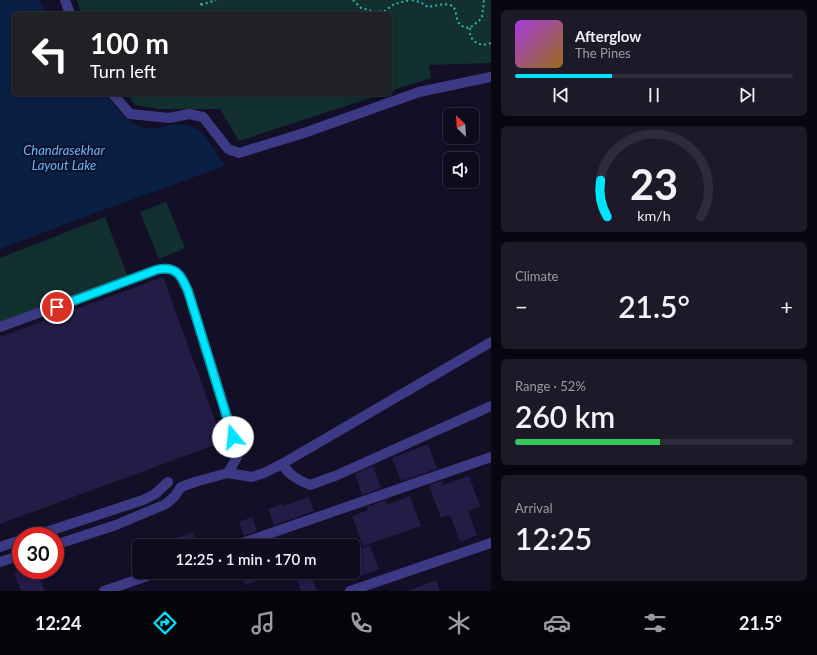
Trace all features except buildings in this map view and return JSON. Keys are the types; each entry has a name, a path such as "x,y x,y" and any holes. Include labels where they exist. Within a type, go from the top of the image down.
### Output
{"street":[{"path":"65,0 69,12"},
{"path":"115,96 130,114 169,118 189,114 203,117 228,149 239,153 304,133 419,92 491,77"},
{"path":"0,328 156,270 166,268 175,272 182,277 188,291 238,452 237,458 228,473"},
{"path":"64,541 116,525 166,504 181,488 198,481 228,473 252,477 264,473 282,464 491,342"},
{"path":"282,464 288,473 301,482 310,485 335,476 491,406"},
{"path":"254,539 491,457"},
{"path":"61,527 143,500 155,494 168,482"},
{"path":"0,547 12,543"},
{"path":"350,591 369,588 491,543"},
{"path":"0,562 12,558"},
{"path":"104,591 139,579"}],"path":[{"path":"202,0 201,5 216,0"},
{"path":"353,0 361,8 374,12 385,11 394,4 411,0 420,2 428,7 445,4 451,5 455,9 458,22 463,27 470,28 482,18 484,0"},
{"path":"470,28 471,36 475,42 483,45 491,43"}],"green space":[{"path":"77,0 491,0 491,63 429,65 431,78 392,90 392,12 80,12"},
{"path":"128,96 376,96 239,141 220,109 159,109 135,105"},
{"path":"166,202 185,248 159,259 140,212"},
{"path":"105,217 128,277 0,323 0,258"}],"water":[{"name":"Chandrasekhar Layout Lake","path":"0,0 39,0 46,12 12,12 12,96 107,96 125,117 135,125 156,128 183,124 200,131 225,166 0,249"}],"route":[{"path":"57,307 156,270 166,268 182,277 188,291 233,437"}]}
